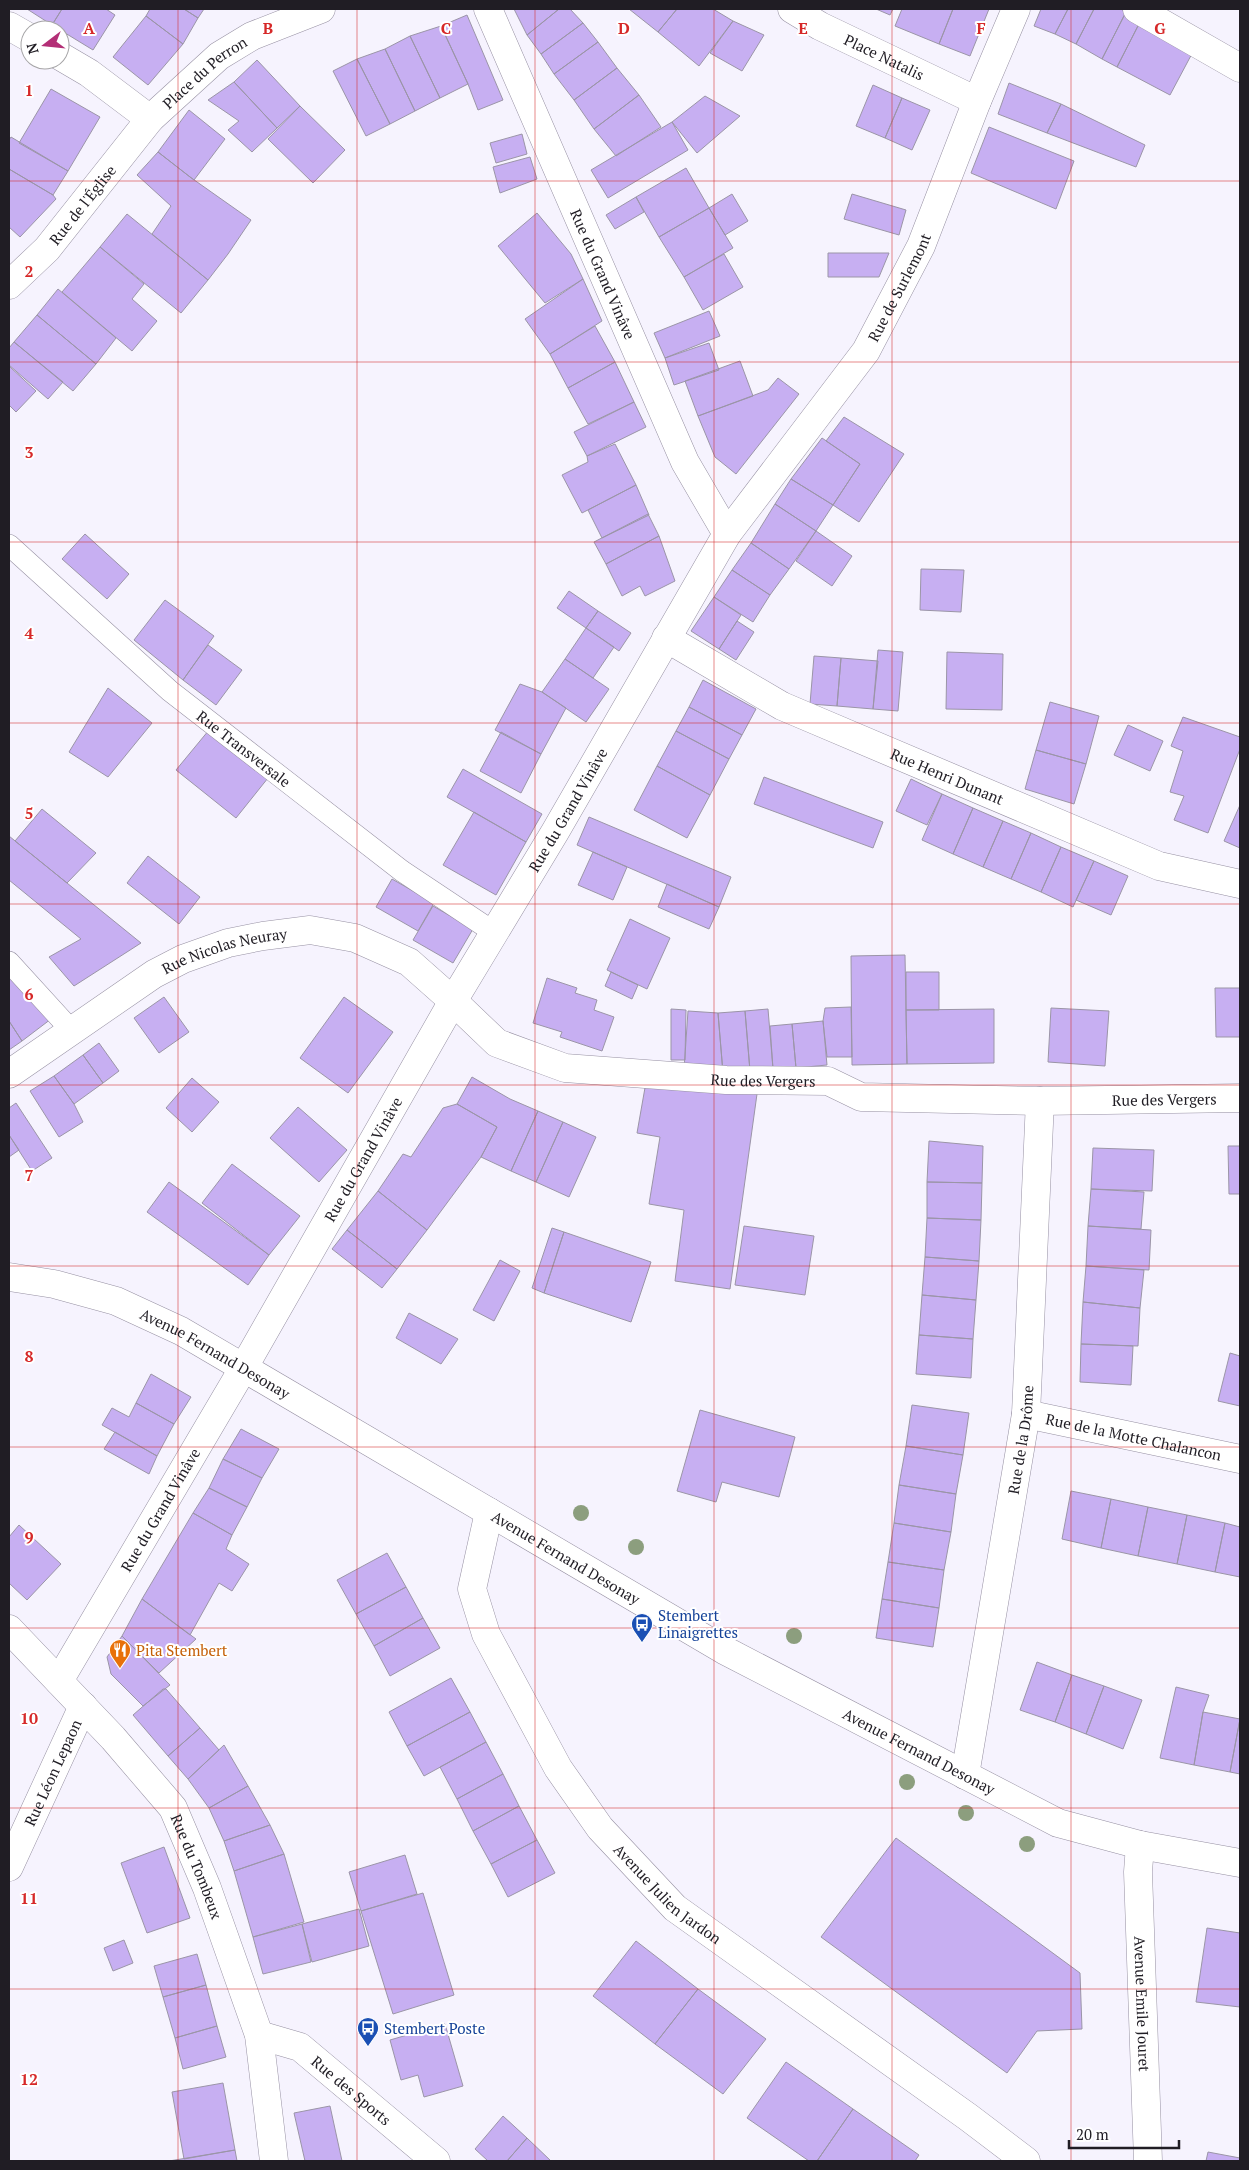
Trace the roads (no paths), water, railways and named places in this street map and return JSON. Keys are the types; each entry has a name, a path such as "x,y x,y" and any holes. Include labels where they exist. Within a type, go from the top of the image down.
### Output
{"street":[{"name":"Place du Perron","path":"150,119 219,56 252,36 321,9"},
{"name":"Rue du Grand Vinâve","path":"488,9 685,462 727,534"},
{"name":"Place Natalis","path":"792,9 820,26 977,101"},
{"name":"Rue de Surlemont","path":"666,638 727,534 866,351 921,246 977,101 1016,9"},
{"path":"1137,9 1240,68"},
{"path":"9,26 20,32"},
{"path":"70,62 89,73 150,119"},
{"name":"Rue de l'Église","path":"9,285 47,249 150,119"},
{"name":"Rue du Grand Vinâve","path":"59,1681 244,1367 454,1000 556,832 666,638"},
{"name":"Rue Henri Dunant","path":"666,638 782,706 1160,866 1240,884"},
{"name":"Rue Nicolas Neuray","path":"9,1074 154,974 183,959 228,943 263,936 310,930 355,938 408,962 454,1000"},
{"name":"Rue des Vergers","path":"454,1000 497,1043 565,1068 726,1080 828,1081 861,1097 1040,1101 1240,1098"},
{"name":"Rue de la Drôme","path":"965,1775 1026,1414 1040,1101"},
{"name":"Avenue Fernand Desonay","path":"9,1277 54,1284 116,1301 181,1331 724,1650 1058,1823 1140,1845 1240,1863"},
{"name":"Rue de la Motte Chalancon","path":"1026,1414 1240,1459"},
{"name":"Avenue Julien Jardon","path":"489,1512 472,1588 486,1634 558,1768 600,1828 675,1908 1026,2161"},
{"name":"Rue du Tombeux","path":"9,1629 83,1706 173,1808 207,1888 260,2035 274,2161"},
{"name":"Rue Léon Lepaon","path":"9,1867 83,1706"},
{"name":"Avenue Emile Jouret","path":"1140,1845 1138,1872 1148,2161"},
{"name":"Rue des Sports","path":"260,2035 300,2047 436,2161"}],"lane":[{"name":"Rue Transversale","path":"9,546 170,691 402,871 495,933"},
{"path":"9,962 71,1030"}],"place":[{"name":"Stembert Linaigrettes","path":"642,1643"},
{"name":"Pita Stembert","path":"120,1669"},
{"name":"Stembert Poste","path":"368,2047"}]}
